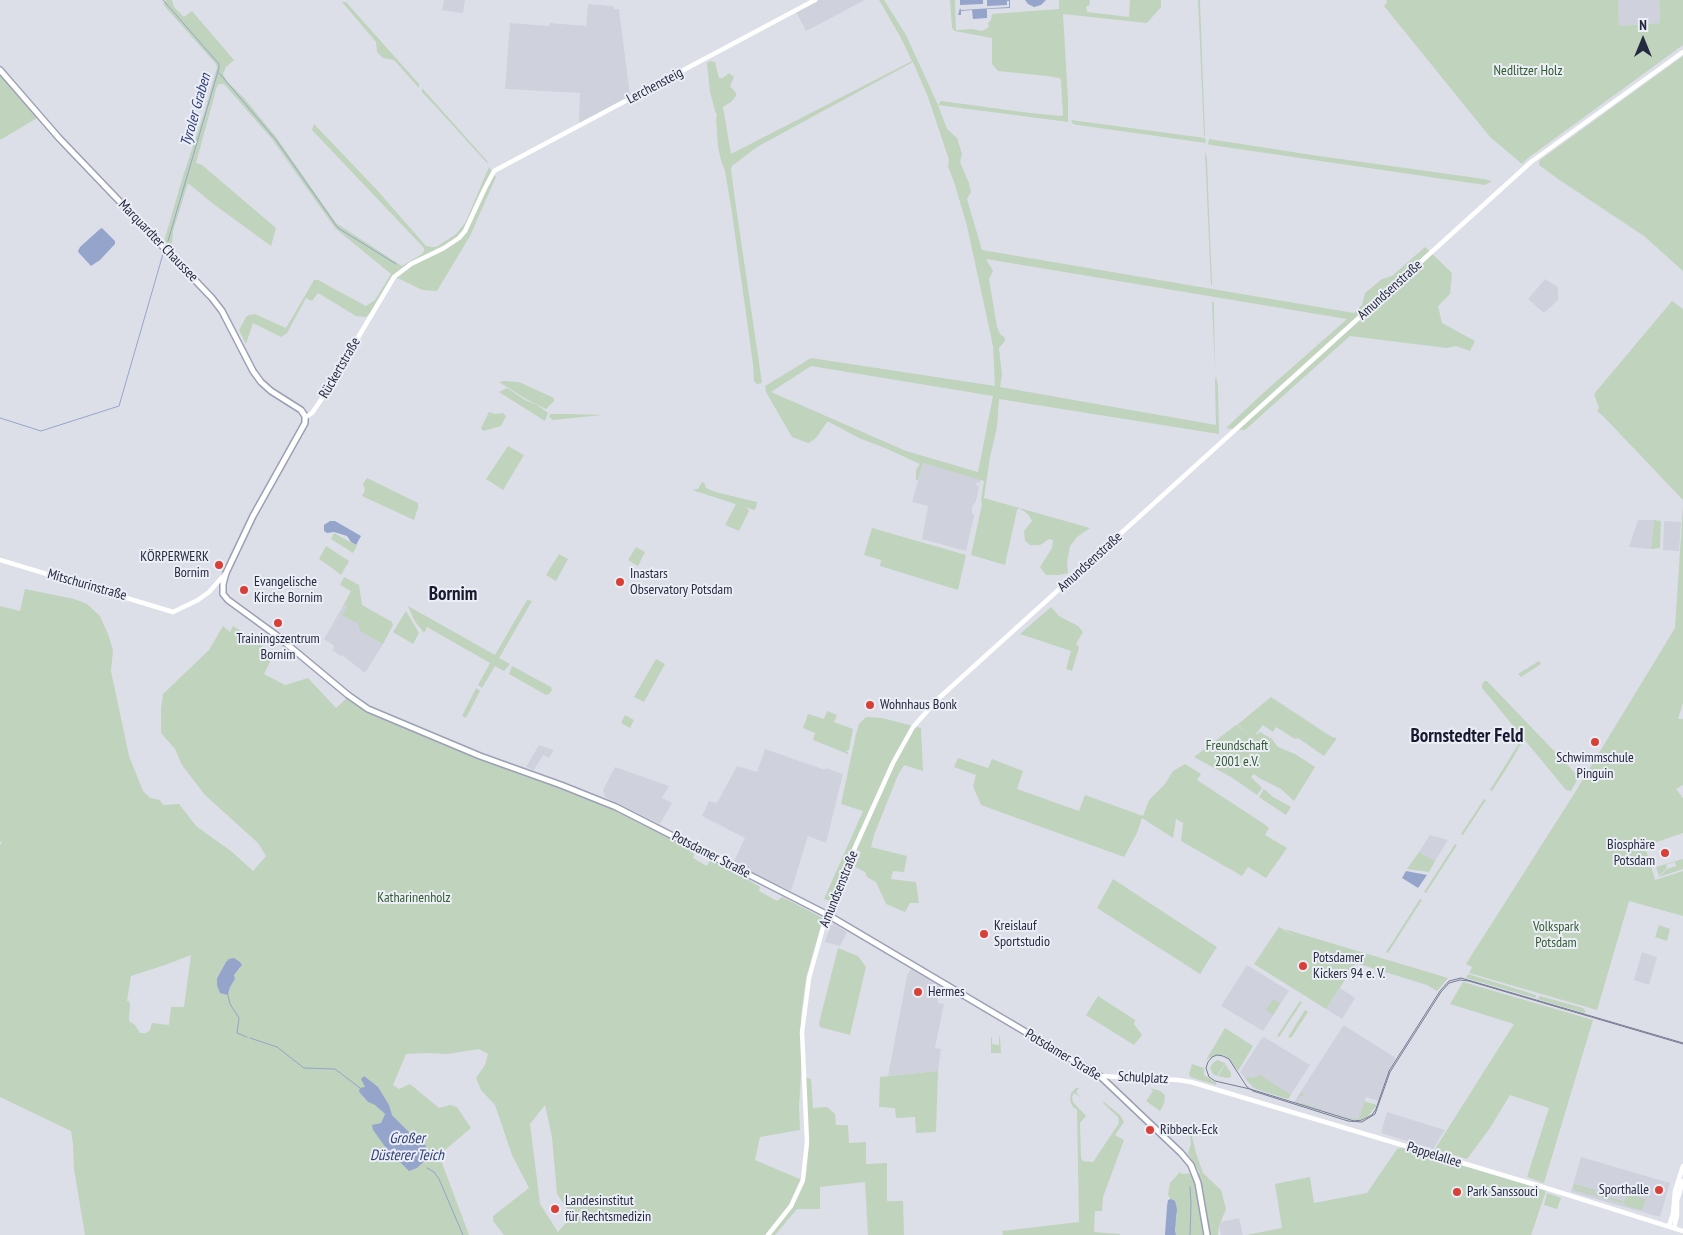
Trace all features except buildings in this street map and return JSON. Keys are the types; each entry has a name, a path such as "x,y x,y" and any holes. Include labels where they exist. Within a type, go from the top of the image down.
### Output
{"main road":[{"name":"Marquardter Chaussee","path":"0,70 46,124 214,300 259,379 271,390 301,410 306,417"},
{"name":"Rückertstraße","path":"223,594 226,573 253,516 305,423 306,417"},
{"name":"Potsdamer Straße","path":"223,594 348,695 375,713 476,755 607,803 828,914 1100,1076 1181,1152 1191,1165 1195,1174 1207,1235"}],"street":[{"name":"Lerchensteig","path":"494,172 815,0"},
{"name":"Amundsenstraße","path":"768,1235 791,1206 803,1180 807,1142 801,1046 809,978 839,883 894,760 913,727 931,706 1531,162 1683,52"},
{"name":"Rückertstraße","path":"306,417 312,413 321,400 394,277 411,264 444,248 459,238 469,224 494,172"},
{"name":"Mitschurinstraße","path":"0,560 173,612 198,600 209,592"},
{"path":"209,592 226,573"},
{"path":"209,592 215,591 223,594"},
{"name":"Schulplatz","path":"1100,1076 1185,1081"},
{"name":"Pappelallee","path":"1185,1081 1683,1230"},
{"path":"1672,1227 1675,1191 1683,1166"},
{"path":"1672,1227 1677,1215 1677,1201 1683,1182"}],"shaded area":[{"path":"444,0 465,0 463,13 442,10"},
{"path":"819,0 865,0 806,31 796,12"},
{"path":"1618,0 1659,0 1660,23 1619,26"},
{"path":"588,4 613,6 614,9 619,9 630,96 579,124 580,93 505,89 510,23 549,26 550,23 586,26"},
{"path":"1545,279 1558,287 1558,300 1544,313 1528,299"},
{"path":"923,463 981,479 980,483 977,482 976,484 979,487 976,501 972,507 974,516 966,551 922,539 928,506 912,502"},
{"path":"1638,520 1654,520 1651,549 1629,547"},
{"path":"1664,521 1681,522 1679,551 1663,550"},
{"path":"344,604 362,614 361,632 383,644 365,673 342,655 332,650 334,646 324,639"},
{"path":"539,745 554,750 549,758 543,755 534,770 526,767"},
{"path":"765,749 825,770 826,768 843,774 826,843 808,836 791,891 733,863 745,838 702,816 709,801 717,803 737,766 757,772"},
{"path":"615,767 669,786 662,798 672,803 660,824 605,797 603,790"},
{"path":"1430,835 1448,840 1435,861 1419,852"},
{"path":"834,924 847,932 840,946 825,942 831,925"},
{"path":"1642,952 1657,957 1649,985 1634,980"},
{"path":"1247,965 1289,991 1263,1031 1221,1006"},
{"path":"911,969 941,986 937,995 938,1003 944,1004 935,1048 941,1049 938,1071 888,1076 907,976"},
{"path":"1340,988 1355,998 1342,1019 1326,1009"},
{"path":"1343,1026 1396,1058 1387,1073 1378,1101 1366,1097 1359,1120 1294,1102"},
{"path":"1264,1037 1310,1065 1288,1099 1253,1088 1240,1072"},
{"path":"1387,1112 1445,1130 1433,1149 1381,1133"},
{"path":"1581,1157 1670,1183 1660,1217 1571,1192"},
{"path":"1239,1218 1243,1235 1221,1235 1219,1226 1221,1222"}],"green space":[{"path":"166,0 172,0 174,7 184,17 192,11 234,60 226,67 223,74 227,81 244,98 276,137 336,223 402,266 422,254 424,248 312,130 314,124 377,190 426,246 436,247 456,234 465,223 489,167 496,177 470,236 437,291 422,290 392,277 370,314 366,317 356,316 318,293 312,301 306,298 287,333 281,337 253,323 246,344 239,330 246,317 255,314 286,328 314,280 318,280 366,306 375,300 391,274 335,228 272,139 224,84 217,86 196,163 202,165 276,228 271,246 188,183 173,231 172,245 165,244 165,238 183,176 217,67 163,4"},
{"path":"879,0 884,0 906,35 947,129 957,138 962,154 960,162 971,192 967,199 982,250 1354,313 1362,305 1365,293 1382,279 1392,276 1425,247 1452,273 1450,294 1438,306 1442,323 1475,341 1470,351 1456,346 1447,348 1350,336 1245,430 1226,428 1347,319 986,259 993,271 989,279 997,327 1000,334 1005,338 1005,341 999,348 1002,375 1000,387 1216,425 1216,376 1219,434 999,399 997,427 984,498 1090,528 1077,537 1070,546 1067,562 1068,573 1046,575 1040,567 1052,548 1053,540 1049,539 1040,545 1030,545 1025,541 1024,531 1032,521 1028,514 1019,508 1005,565 971,555 982,504 984,481 923,463 918,480 916,480 916,470 920,464 859,438 829,422 827,422 816,438 809,443 792,437 766,392 765,386 811,358 995,386 993,346 967,226 948,166 949,160 928,97 913,62 757,147 732,166 736,207 762,383 757,384 754,381 732,213 725,171 718,147 717,115 710,92 707,63 710,61 715,62 719,78 723,78 729,73 734,77 730,86 736,93 736,96 723,107 731,154 912,61","holes":["811,366 993,396 978,472 906,451 771,392"]},
{"path":"950,0 955,0 956,30 972,29 982,31 989,27 988,23 991,20 992,14 1059,9 1059,0 1090,0 1089,6 1086,6 1087,12 1129,17 1130,0 1161,0 1161,7 1147,23 1063,14 1068,122 938,105 941,101 1030,113 1063,115 1061,80 1047,76 998,71 992,64 992,38 955,31 952,28"},
{"path":"1198,0 1200,0 1205,137 1204,136"},
{"name":"Nedlitzer Holz","path":"1386,0 1618,0 1619,26 1660,23 1659,0 1683,0 1683,45 1522,164 1490,137 1384,6 1387,2"},
{"path":"342,2 346,2 419,84 419,88 394,60 383,58 377,52 376,42"},
{"path":"1683,56 1683,271 1644,236 1558,179 1539,165 1539,163 1540,160"},
{"path":"0,73 37,118 0,140"},
{"path":"422,88 488,162 487,163 422,92"},
{"path":"1071,120 1205,138 1206,143 1073,124"},
{"path":"1209,139 1492,181 1485,185 1211,145 1208,144"},
{"path":"1205,151 1207,159 1211,286"},
{"path":"1212,301 1214,303 1215,373"},
{"path":"1672,301 1683,309 1683,500 1597,411 1599,408 1594,394"},
{"path":"499,382 519,382 554,398 554,401 546,409"},
{"path":"507,388 548,413 545,421 499,392"},
{"path":"489,412 495,414 503,413 506,416 501,426 483,431 481,428"},
{"path":"550,414 602,415 553,420 549,417"},
{"path":"508,446 524,455 503,490 486,479"},
{"path":"367,478 418,503 414,520 362,496 365,490 363,484"},
{"path":"702,482 706,488 715,492 757,502 756,508 754,510 692,490 698,489"},
{"path":"736,504 747,508 749,511 739,531 725,525"},
{"name":"Volkspark Potsdam","path":"1683,505 1683,703 1678,719 1683,719 1683,785 1676,789 1683,798 1683,833 1645,846 1655,880 1683,871 1683,916 1629,901 1597,1010 1469,973 1472,967 1466,964 1574,794 1675,628"},
{"path":"1654,520 1661,521 1660,548 1651,549"},
{"path":"872,528 966,555 958,590 880,566 881,560 864,555"},
{"path":"334,533 357,546 353,553 331,539"},
{"path":"326,546 349,561 341,575 319,559"},
{"path":"636,547 645,552 638,566 628,560"},
{"path":"559,554 568,559 556,581 546,575"},
{"path":"344,577 359,585 362,605 392,622 393,625 383,644 361,632 358,623 360,619 357,623 342,615 347,606 344,604 351,591 340,585"},
{"name":"Katharinenholz","path":"25,589 74,599 87,604 100,616 113,650 111,671 129,756 143,791 150,798 160,800 163,805 179,804 196,826 231,851 253,871 266,856 258,843 205,795 182,765 175,749 161,733 163,694 209,650 223,626 230,632 233,626 274,654 264,674 285,685 308,678 336,708 347,698 374,715 479,758 599,803 695,851 693,858 707,866 711,858 760,887 759,891 777,901 782,897 823,918 806,978 801,1017 800,1130 760,1137 755,1160 802,1180 807,1142 803,1077 811,1079 813,1108 827,1107 835,1114 836,1125 848,1125 849,1143 866,1142 866,1164 887,1163 887,1201 903,1201 904,1235 868,1235 865,1182 820,1187 820,1209 797,1209 775,1235 504,1235 493,1221 493,1216 529,1188 512,1155 495,1105 481,1090 476,1078 485,1065 488,1054 479,1049 447,1054 406,1054 393,1085 399,1089 410,1084 439,1108 450,1105 457,1107 471,1128 439,1155 469,1235 85,1235 74,1169 71,1131 0,1097 0,845 2,842 0,842 0,606 20,611","holes":["191,955 184,1007 171,1007 169,1025 152,1023 150,1030 146,1033 140,1033 135,1025 129,1021 130,1005 129,1001 127,1001 131,976","226,962 240,968 234,975 235,979 230,986 229,993 219,991 217,977","364,1083 385,1100 392,1115 409,1132 419,1138 428,1150 429,1155 427,1159 417,1168 401,1163 395,1158 373,1130 381,1123 385,1114 375,1105 368,1102 360,1093 365,1087","545,1105 552,1137 557,1194 572,1216 558,1232 540,1204 530,1124"]},
{"path":"527,600 532,601 499,658 510,664 504,671 495,666 482,688 478,685 490,663 427,627 424,633 414,620 408,606 495,655"},
{"path":"1051,607 1059,616 1078,626 1083,632 1076,644 1079,647 1072,671 1066,669 1071,651 1020,634"},
{"path":"406,611 419,633 413,644 393,632"},
{"path":"656,659 665,664 644,702 634,697"},
{"path":"1539,661 1541,664 1521,677 1518,674"},
{"path":"512,666 551,687 552,690 546,695 509,674"},
{"path":"1484,681 1487,681 1579,777 1571,791 1566,790 1482,688"},
{"path":"476,688 480,691 466,718 462,716"},
{"name":"Freundschaft 2001 e.V.","path":"1271,697 1332,737 1337,738 1324,756 1298,738 1295,739 1276,727 1273,732 1263,725 1258,731 1255,736 1260,732 1272,739 1278,747 1295,754 1315,767 1294,801 1281,789 1254,774 1251,777 1262,788 1257,795 1231,777 1194,757 1236,725 1254,737 1237,725"},
{"path":"827,711 837,715 834,722 853,729 849,750 845,751 848,754 813,740 815,733 803,728 808,714 824,719"},
{"path":"625,715 634,720 630,728 621,723"},
{"path":"866,717 882,718 921,728 923,771 904,765 898,775 871,847 907,856 904,872 893,871 891,879 916,882 919,903 910,903 905,912 886,904 876,882 867,877 865,872 855,867 861,852 853,848 830,901 824,899 863,811 841,804 856,734 859,724"},
{"path":"1519,743 1521,744 1510,763 1492,791 1490,790"},
{"path":"958,758 988,768 992,759 1023,771 1017,789 1079,811 1085,795 1143,816 1149,800 1165,784 1173,771 1185,764 1201,774 1197,780 1264,824 1269,828 1265,835 1287,848 1266,878 1248,867 1242,876 1181,841 1183,823 1176,819 1173,838 1142,818 1137,833 1124,857 981,805 973,786 976,775 954,767"},
{"path":"1264,789 1273,797 1291,807 1286,815 1259,797"},
{"path":"1484,799 1486,800 1463,835 1461,834"},
{"path":"1455,844 1457,845 1426,893 1424,892"},
{"path":"1419,852 1435,861 1429,872 1407,869"},
{"path":"1683,859 1683,869 1659,877 1667,869 1676,866 1675,862 1666,865 1667,868 1659,876 1656,867"},
{"path":"1113,879 1217,947 1200,974 1097,908"},
{"path":"1420,899 1422,900 1388,953 1386,952"},
{"path":"1659,925 1670,929 1667,941 1655,937"},
{"name":"Potsdamer Kickers 94 e. V.","path":"1279,927 1298,938 1284,929 1448,978 1437,991 1427,985 1356,963 1326,1009 1254,964"},
{"path":"838,948 858,956 866,967 850,1035 820,1027 819,1023"},
{"path":"1468,974 1536,995 1536,997 1466,978"},
{"path":"1463,982 1593,1020 1544,1183 1527,1177 1549,1108 1510,1095 1490,1128 1467,1159 1435,1149 1514,1024 1450,1004"},
{"path":"1098,996 1135,1020 1134,1024 1142,1035 1134,1045 1086,1015"},
{"path":"1540,996 1583,1008 1586,1012 1537,999"},
{"path":"1273,999 1280,1003 1273,1015 1266,1010"},
{"path":"1300,1001 1302,1002 1279,1037 1277,1036"},
{"path":"1305,1010 1308,1012 1291,1038 1288,1037"},
{"path":"1225,1028 1253,1046 1238,1071 1224,1055 1215,1055 1206,1060"},
{"path":"999,1036 1001,1053 991,1053 991,1038 992,1044 999,1045"},
{"path":"1217,1060 1225,1063 1217,1076 1213,1074 1210,1068"},
{"path":"1192,1064 1204,1068 1204,1075 1216,1083 1216,1085 1190,1077"},
{"path":"1225,1064 1231,1073 1231,1077 1218,1076"},
{"path":"938,1071 936,1132 916,1133 915,1117 896,1118 895,1108 879,1107 880,1077"},
{"path":"1260,1075 1291,1095 1288,1099 1256,1089 1245,1079"},
{"path":"1076,1088 1079,1088 1076,1092 1080,1097 1074,1093 1072,1097 1073,1102 1086,1116 1080,1123 1081,1158 1083,1161 1093,1162 1119,1123 1118,1117 1104,1102 1120,1115 1124,1122 1115,1135 1124,1140 1103,1197 1102,1211 1095,1211 1094,1232 1120,1235 1003,1235 1002,1231 1079,1222 1077,1110 1072,1106 1070,1100 1071,1093"},
{"path":"1150,1088 1160,1091 1165,1095 1164,1104 1160,1111 1146,1101 1153,1091"},
{"path":"1301,1092 1305,1095 1300,1096 1297,1102 1302,1104 1304,1102 1303,1104 1310,1104 1309,1106 1316,1106 1315,1108 1322,1108 1321,1110 1338,1115 1339,1113 1339,1115 1344,1117 1346,1115 1345,1117 1349,1118 1359,1119 1363,1101 1377,1105 1368,1116 1362,1119 1354,1120 1296,1103"},
{"path":"1190,1135 1192,1136 1203,1173 1221,1190 1226,1209 1219,1226 1218,1235 1176,1235 1177,1215 1168,1194 1170,1183 1180,1172 1182,1174 1200,1173 1188,1153 1191,1144"},
{"name":"Park Sanssouci","path":"1403,1147 1482,1171 1483,1169 1546,1191 1531,1235 1246,1235 1282,1228 1275,1184 1310,1177 1314,1203 1367,1193 1397,1149"},
{"path":"1574,1184 1596,1190 1595,1193 1576,1188 1623,1201 1622,1203 1573,1190"},
{"path":"1547,1193 1561,1198 1557,1209 1544,1205"},
{"path":"1627,1194 1646,1199 1642,1210 1623,1205"}],"water":[{"path":"960,0 983,0 983,4 960,5"},
{"path":"987,0 1010,0 1010,8 987,9 987,18 973,19 972,10 961,11 961,15 958,15 960,8 961,10 1009,7 1009,1 1007,1 1007,5 987,6"},
{"path":"1025,0 1046,0 1041,5 1034,7"},
{"path":"102,228 115,241 115,244 100,260 91,266 78,251 80,247"},
{"path":"330,521 335,521 361,536 356,545 347,536 324,531 324,525"},
{"path":"1406,871 1427,875 1418,888 1402,878"},
{"path":"234,958 242,965 234,975 235,979 228,995 220,993 217,986 217,978 226,962"},
{"name":"Großer Düsterer Teich","path":"364,1076 378,1087 389,1105 392,1115 409,1132 419,1138 429,1150 427,1159 417,1168 409,1171 386,1148 373,1130 372,1125 381,1123 385,1114 375,1105 368,1102 360,1093 360,1088 365,1087 361,1079"},
{"path":"1168,1200 1175,1201 1177,1209 1176,1235 1165,1235"}],"waterway":[{"name":"Tyroler Graben","path":"163,0 219,64 168,241"},
{"path":"219,73 276,140 338,228 396,264"},
{"name":"Tyroler Graben","path":"0,418 41,431 119,406 163,254"},
{"path":"228,995 230,1004 239,1018 237,1033 247,1037"},
{"path":"250,1038 277,1047 304,1068 335,1069 360,1088"},
{"path":"427,1168 434,1172 439,1179 463,1235"},
{"path":"1190,1187 1190,1235"}],"tram line":[{"path":"1683,1043 1461,978 1449,981 1440,991 1389,1071 1376,1109 1372,1115 1362,1120 1354,1121 1250,1089 1215,1081 1209,1077 1206,1068 1212,1057 1217,1055 1223,1056 1229,1059 1247,1087 1253,1091 1348,1121 1362,1122 1375,1114 1390,1072 1441,992 1449,983 1460,980 1469,981 1683,1044"}],"place":[{"name":"KÖRPERWERK Bornim","path":"219,565"},
{"name":"Inastars Observatory Potsdam","path":"620,582"},
{"name":"Evangelische Kirche Bornim","path":"244,590"},
{"name":"Trainingszentrum Bornim","path":"278,623"},
{"name":"Wohnhaus Bonk","path":"870,705"},
{"name":"Schwimmschule Pinguin","path":"1595,742"},
{"name":"Biosphäre Potsdam","path":"1665,853"},
{"name":"Kreislauf Sportstudio","path":"984,934"},
{"name":"Potsdamer Kickers 94 e. V.","path":"1303,966"},
{"name":"Hermes","path":"918,992"},
{"name":"Ribbeck-Eck","path":"1150,1130"},
{"name":"Sporthalle","path":"1659,1190"},
{"name":"Park Sanssouci","path":"1457,1192"},
{"name":"Landesinstitut für Rechtsmedizin","path":"555,1209"}],"district":[{"name":"Bornim","path":"453,595"},
{"name":"Bornstedter Feld","path":"1467,737"}]}
